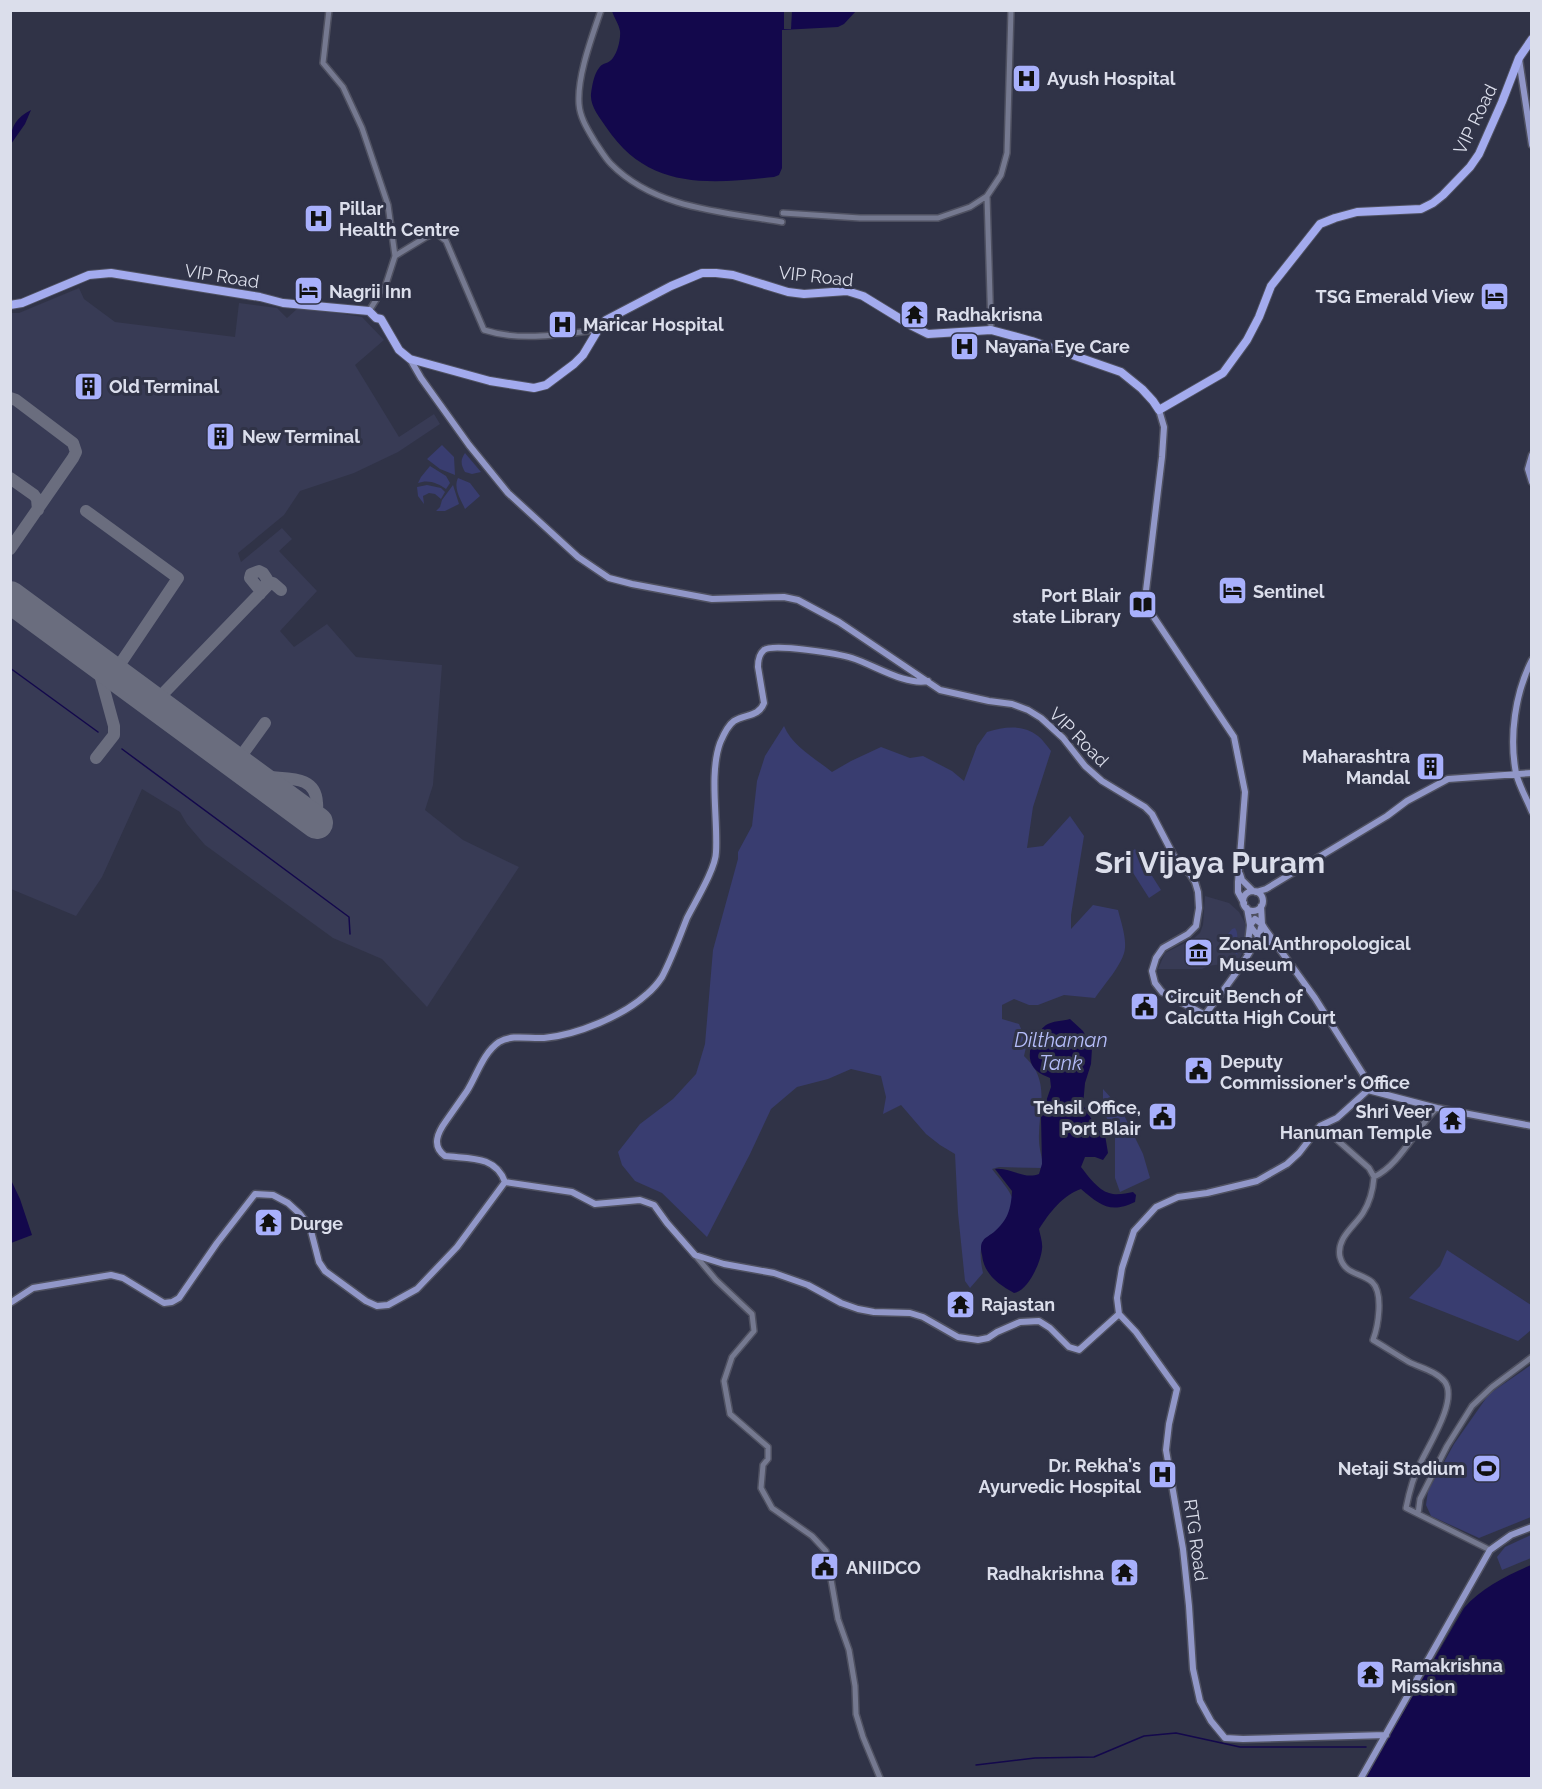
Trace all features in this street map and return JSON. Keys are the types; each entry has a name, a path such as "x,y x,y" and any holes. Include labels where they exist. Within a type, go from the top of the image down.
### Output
{"highway":[{"name":"VIP Road","path":"10,305 22,303 89,276 111,273 260,297 283,303 369,311 376,318 381,319 399,350 410,359 490,381 534,388 546,385 574,364 606,320 671,285 702,273 716,273 747,279 788,292 804,294 847,291 863,296 928,334 991,330 1032,341 1121,372 1147,395 1159,410 1223,373 1247,340 1271,285 1320,224 1357,212 1420,210 1443,195 1470,167 1479,153 1519,58 1532,39"}],"main road":[{"path":"1519,58 1532,145"},
{"name":"VIP Road","path":"410,359 469,445 508,493 578,557 609,578 712,599 784,597 798,600 839,622 940,690 1012,704 1041,718 1063,738 1085,765 1102,781 1145,807 1152,814 1176,862 1190,874 1195,882 1199,908 1196,926 1188,934 1163,948 1156,958 1152,971 1155,983 1162,992 1205,1015 1247,956"},
{"path":"1159,410 1164,427 1162,457 1145,599 1148,607 1234,736 1245,792 1238,892 1253,932 1268,943 1279,947"},
{"path":"1532,455 1528,470 1532,482"},
{"path":"505,1182 498,1169 489,1162 442,1154 436,1141 440,1131 465,1094 487,1054 501,1041 514,1037 543,1038 593,1025 629,1008 647,995 661,978 716,859 715,774 717,753 732,723 758,712 764,703 758,667 762,652 770,647 784,647 842,655 913,682 928,681"},
{"path":"1532,660 1519,697 1514,725 1516,774 1532,812"},
{"path":"1245,906 1246,895 1266,889 1387,816 1407,801 1448,779 1532,773"},
{"path":"1239,871 1242,880 1261,895 1262,905 1262,924 1247,956"},
{"path":"1245,906 1253,910 1262,905 1274,884"},
{"path":"1247,956 1250,925 1255,919 1262,924 1315,998 1363,1074 1368,1090"},
{"path":"505,1182 572,1192 595,1204 640,1200 654,1205 695,1255 724,1264 774,1273 808,1285 841,1303 858,1309 883,1313 910,1313 923,1317 958,1337 968,1340 983,1340 1020,1322 1035,1321 1043,1323 1069,1347 1079,1350 1119,1314 1117,1298 1122,1268 1134,1231 1156,1207 1178,1197 1257,1181 1287,1164 1299,1153 1320,1126 1337,1118 1368,1090"},
{"path":"1368,1090 1437,1108 1532,1126"},
{"path":"10,1303 33,1288 111,1275 123,1278 164,1303 172,1302 180,1298 217,1243 255,1194 273,1195 288,1203 304,1217 310,1227 319,1262 326,1271 366,1301 377,1306 388,1305 417,1289 457,1247 505,1182"},
{"name":"RTG Road","path":"1119,1314 1136,1332 1177,1389 1166,1450 1184,1549 1192,1670 1200,1701 1211,1721 1226,1738 1386,1735"},
{"path":"1361,1779 1490,1550 1511,1535 1532,1527"}],"street":[{"path":"329,10 323,63 343,87 362,128 388,205 395,256 386,284 369,311"},
{"path":"601,10 582,75 579,104 584,123 610,164 631,181 658,196 690,207 782,222"},
{"path":"783,213 860,218 938,218 970,207 987,196 1000,175 1007,153 1011,10"},
{"path":"987,196 991,330"},
{"path":"395,256 426,237 436,234 446,241 484,330 498,334 546,336 598,330"},
{"path":"1374,1177 1385,1172 1392,1165 1437,1108"},
{"path":"1320,1126 1331,1132 1369,1168 1374,1177 1370,1199 1340,1246 1340,1256 1350,1272 1372,1282 1377,1290 1378,1324 1373,1340 1410,1363 1439,1377 1448,1389 1447,1406 1419,1465 1406,1508 1490,1550"},
{"path":"695,1255 716,1280 752,1314 754,1331 732,1356 724,1380 730,1414 768,1447 768,1459 763,1465 761,1488 772,1508 812,1536 826,1551 838,1619 849,1650 855,1686 856,1714 880,1779"},
{"path":"1418,1514 1420,1499 1447,1446 1472,1406 1492,1387 1532,1357"}],"shaded area":[{"path":"79,288 84,299 115,322 235,337 239,303 277,308 287,318 297,309 362,317 384,340 355,365 399,437 434,414 440,424 398,452 354,473 300,491 284,515 238,553 241,562 282,528 292,539 279,551 317,591 280,631 294,647 327,624 356,657 442,665 433,785 425,810 463,840 519,867 427,1007 382,959 333,938 205,845 180,812 142,789 102,877 76,916 11,889 11,313 19,313"},
{"path":"442,445 454,457 455,475 440,469 427,459"},
{"path":"465,453 481,472 472,474 465,472 462,458"},
{"path":"430,466 446,476 450,483 446,489 433,482 418,483"},
{"path":"458,478 470,483 480,496 465,509 457,490"},
{"path":"427,485 441,488 445,492 441,499 429,493 423,496 424,504 418,496 417,487"},
{"path":"453,485 459,504 445,511 436,511 440,507 442,500"},
{"path":"784,726 798,746 832,772 881,747 910,758 923,756 952,771 964,781 977,746 987,732 1020,728 1032,732 1042,739 1051,751 1033,807 1027,848 1043,846 1070,816 1084,836 1071,915 1071,929 1093,905 1118,910 1125,939 1124,954 1095,998 1064,995 1038,1005 1029,1005 1014,999 1002,1005 1002,1019 1019,1024 1027,1043 1024,1056 1036,1071 1039,1079 1042,1096 1039,1140 1043,1168 999,1167 992,1169 1007,1188 1014,1202 1004,1228 989,1236 982,1245 983,1273 970,1288 965,1281 955,1154 926,1134 901,1105 883,1114 886,1097 881,1076 851,1069 828,1079 797,1087 771,1109 707,1237 662,1193 635,1181 622,1165 618,1152 640,1124 673,1099 696,1074 705,1044 713,950 738,852 752,826 757,781 765,756"},
{"path":"1135,849 1161,890 1149,898 1123,857"},
{"path":"1205,896 1229,903 1239,912 1245,923 1247,936 1244,950 1235,966 1229,963 1202,969 1158,969 1165,953 1200,933 1203,925"},
{"path":"1235,928 1238,955 1226,947 1228,934"},
{"path":"1103,1089 1121,1109 1143,1154 1150,1178 1120,1192 1115,1178 1115,1138 1103,1109"},
{"path":"1447,1250 1531,1305 1531,1330 1518,1341 1409,1298 1440,1266"},
{"name":"Netaji Stadium","path":"1531,1365 1531,1517 1479,1538 1431,1516 1426,1505 1428,1491 1454,1444 1489,1394"},
{"path":"1531,1535 1531,1558 1502,1570 1497,1557 1505,1547"}],"water":[{"path":"612,11 856,11 838,27 782,30 782,168 779,175 702,181 660,172 641,162 623,148 593,107 591,94 597,71 601,65 609,62 615,55 620,38 619,26"},
{"path":"31,110 25,124 11,144 15,124 21,116"},
{"name":"Dilthaman Tank","path":"1070,1019 1083,1031 1092,1048 1083,1105 1098,1130 1105,1135 1108,1153 1103,1160 1085,1157 1081,1167 1101,1189 1115,1194 1133,1192 1136,1195 1135,1202 1119,1207 1106,1206 1081,1189 1062,1200 1039,1229 1042,1242 1041,1255 1033,1275 1024,1287 1014,1293 997,1282 989,1273 981,1252 982,1242 1003,1223 1011,1203 1012,1191 995,1169 1022,1175 1039,1174 1042,1164 1041,1116 1051,1087 1050,1078 1038,1072 1030,1060 1031,1047 1041,1029 1046,1025"},
{"path":"11,1180 32,1235 11,1243"},
{"path":"1531,1565 1531,1778 1365,1778 1464,1608 1487,1588"}],"pier":[{"path":"784,11 792,11 791,29 784,29"}],"waterway":[{"path":"10,668 98,732"},
{"path":"122,749 349,917 350,934"},
{"path":"976,1765 1035,1758 1094,1757 1144,1736 1176,1733 1240,1747 1366,1747"}],"taxiway":[{"path":"10,398 16,400 73,443 76,452 10,549"},
{"path":"10,478 34,495 37,499 38,510"},
{"path":"86,511 178,578 114,673"},
{"path":"260,594 259,589 250,578 251,574 259,571 263,573 267,579 266,587"},
{"path":"151,701 156,701 269,584 273,583 281,590"},
{"path":"96,660 114,726 114,735 96,758"},
{"path":"236,763 265,723"},
{"path":"247,771 267,777 293,779 307,783 316,794 317,806 314,817 308,823 300,821 283,798"}],"runway":[{"path":"10,597 317,823"}],"place":[{"name":"Ayush Hospital","path":"1026,78"},
{"name":"Pillar Health Centre","path":"318,218"},
{"name":"Nagrii Inn","path":"308,291"},
{"name":"TSG Emerald View","path":"1495,296"},
{"name":"Radhakrisna","path":"915,314"},
{"name":"Maricar Hospital","path":"562,324"},
{"name":"Nayana Eye Care","path":"964,346"},
{"name":"Old Terminal","path":"88,386"},
{"name":"New Terminal","path":"221,436"},
{"name":"Sentinel","path":"1232,591"},
{"name":"Port Blair state Library","path":"1142,605"},
{"name":"Maharashtra Mandal","path":"1431,766"},
{"name":"Zonal Anthropological Museum","path":"1198,953"},
{"name":"Circuit Bench of Calcutta High Court","path":"1144,1006"},
{"name":"Deputy Commissioner's Office","path":"1199,1071"},
{"name":"Tehsil Office, Port Blair","path":"1162,1117"},
{"name":"Shri Veer Hanuman Temple","path":"1453,1121"},
{"name":"Durge","path":"269,1223"},
{"name":"Rajastan","path":"960,1304"},
{"name":"Netaji Stadium","path":"1486,1468"},
{"name":"Dr. Rekha's Ayurvedic Hospital","path":"1162,1475"},
{"name":"ANIIDCO","path":"825,1567"},
{"name":"Radhakrishna","path":"1125,1573"},
{"name":"Ramakrishna Mission","path":"1370,1675"}],"district":[{"name":"Sri Vijaya Puram","path":"1210,862"}]}
